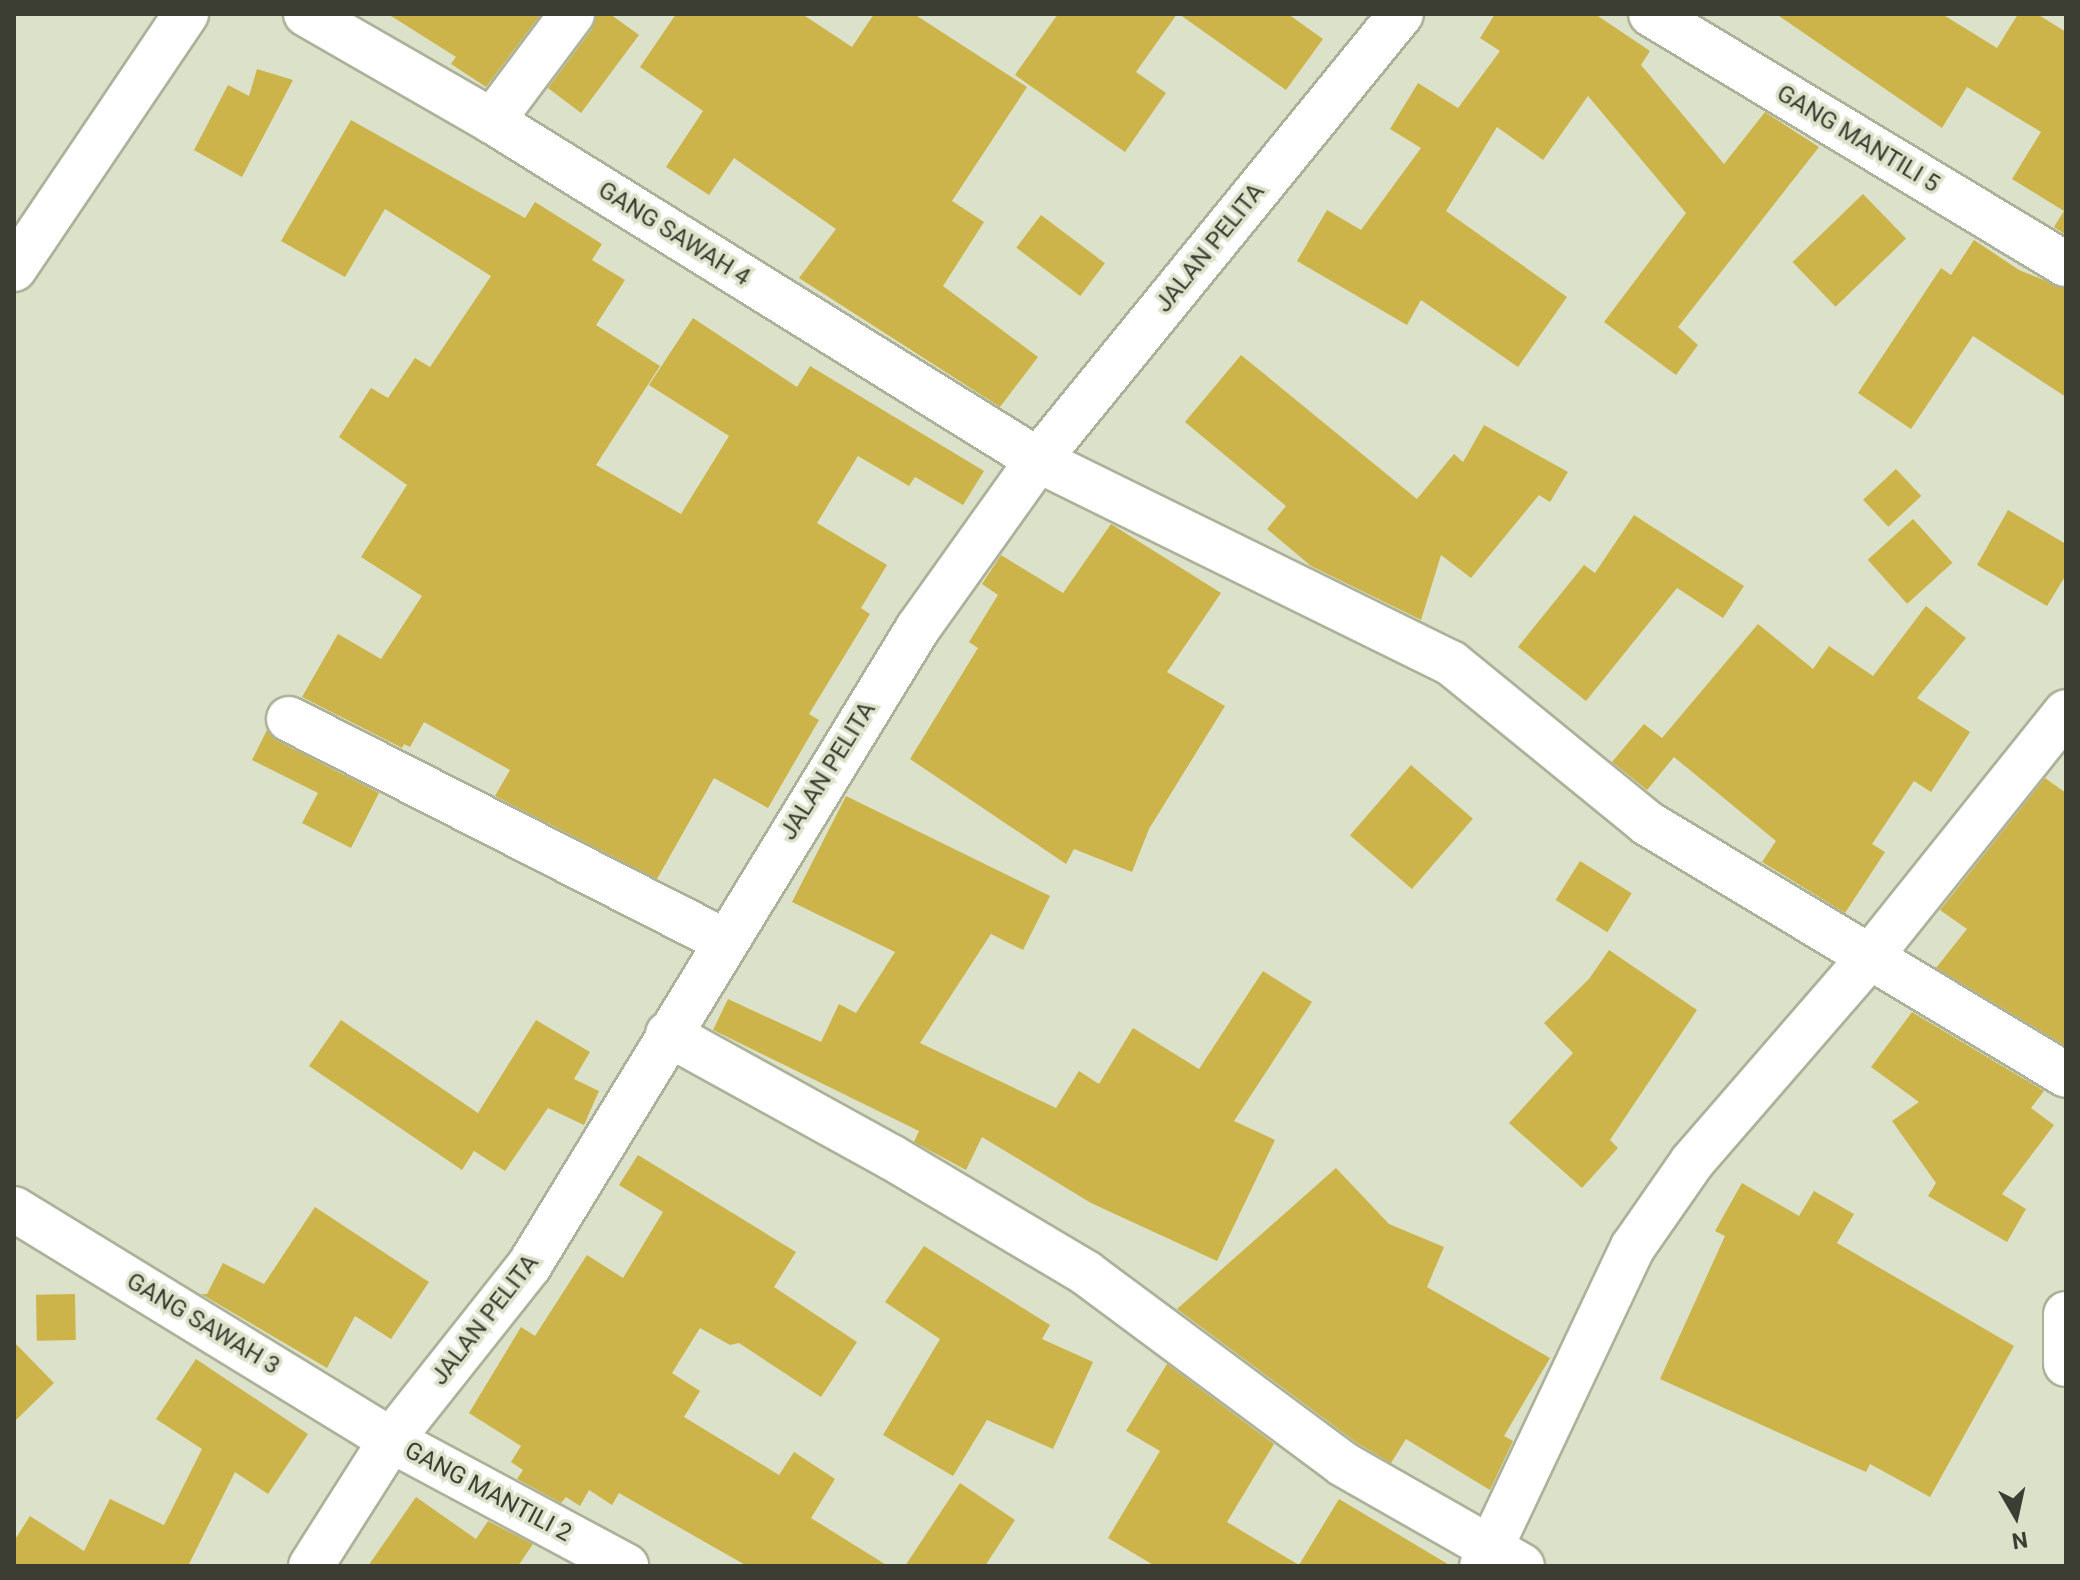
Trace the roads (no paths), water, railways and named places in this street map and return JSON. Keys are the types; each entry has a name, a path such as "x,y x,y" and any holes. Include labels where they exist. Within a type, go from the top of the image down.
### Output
{"street":[{"path":"14,269 186,14"},
{"name":"GANG SAWAH 4","path":"306,14 492,121 1038,460 1451,663 1647,823 2066,1075"},
{"path":"492,121 572,14"},
{"name":"JALAN PELITA","path":"311,1566 391,1440 529,1266 724,941 918,628 1038,460 1401,14"},
{"name":"GANG MANTILI 5","path":"1651,14 2066,264"},
{"path":"668,1034 891,1157 1086,1273 1343,1464 1497,1561 1633,1247 1692,1162 1869,958 2066,712"},
{"path":"289,719 724,941"},
{"name":"GANG SAWAH 3","path":"14,1209 391,1440"},
{"path":"2066,1314 2066,1364"},
{"name":"GANG MANTILI 2","path":"391,1440 626,1566"}]}
